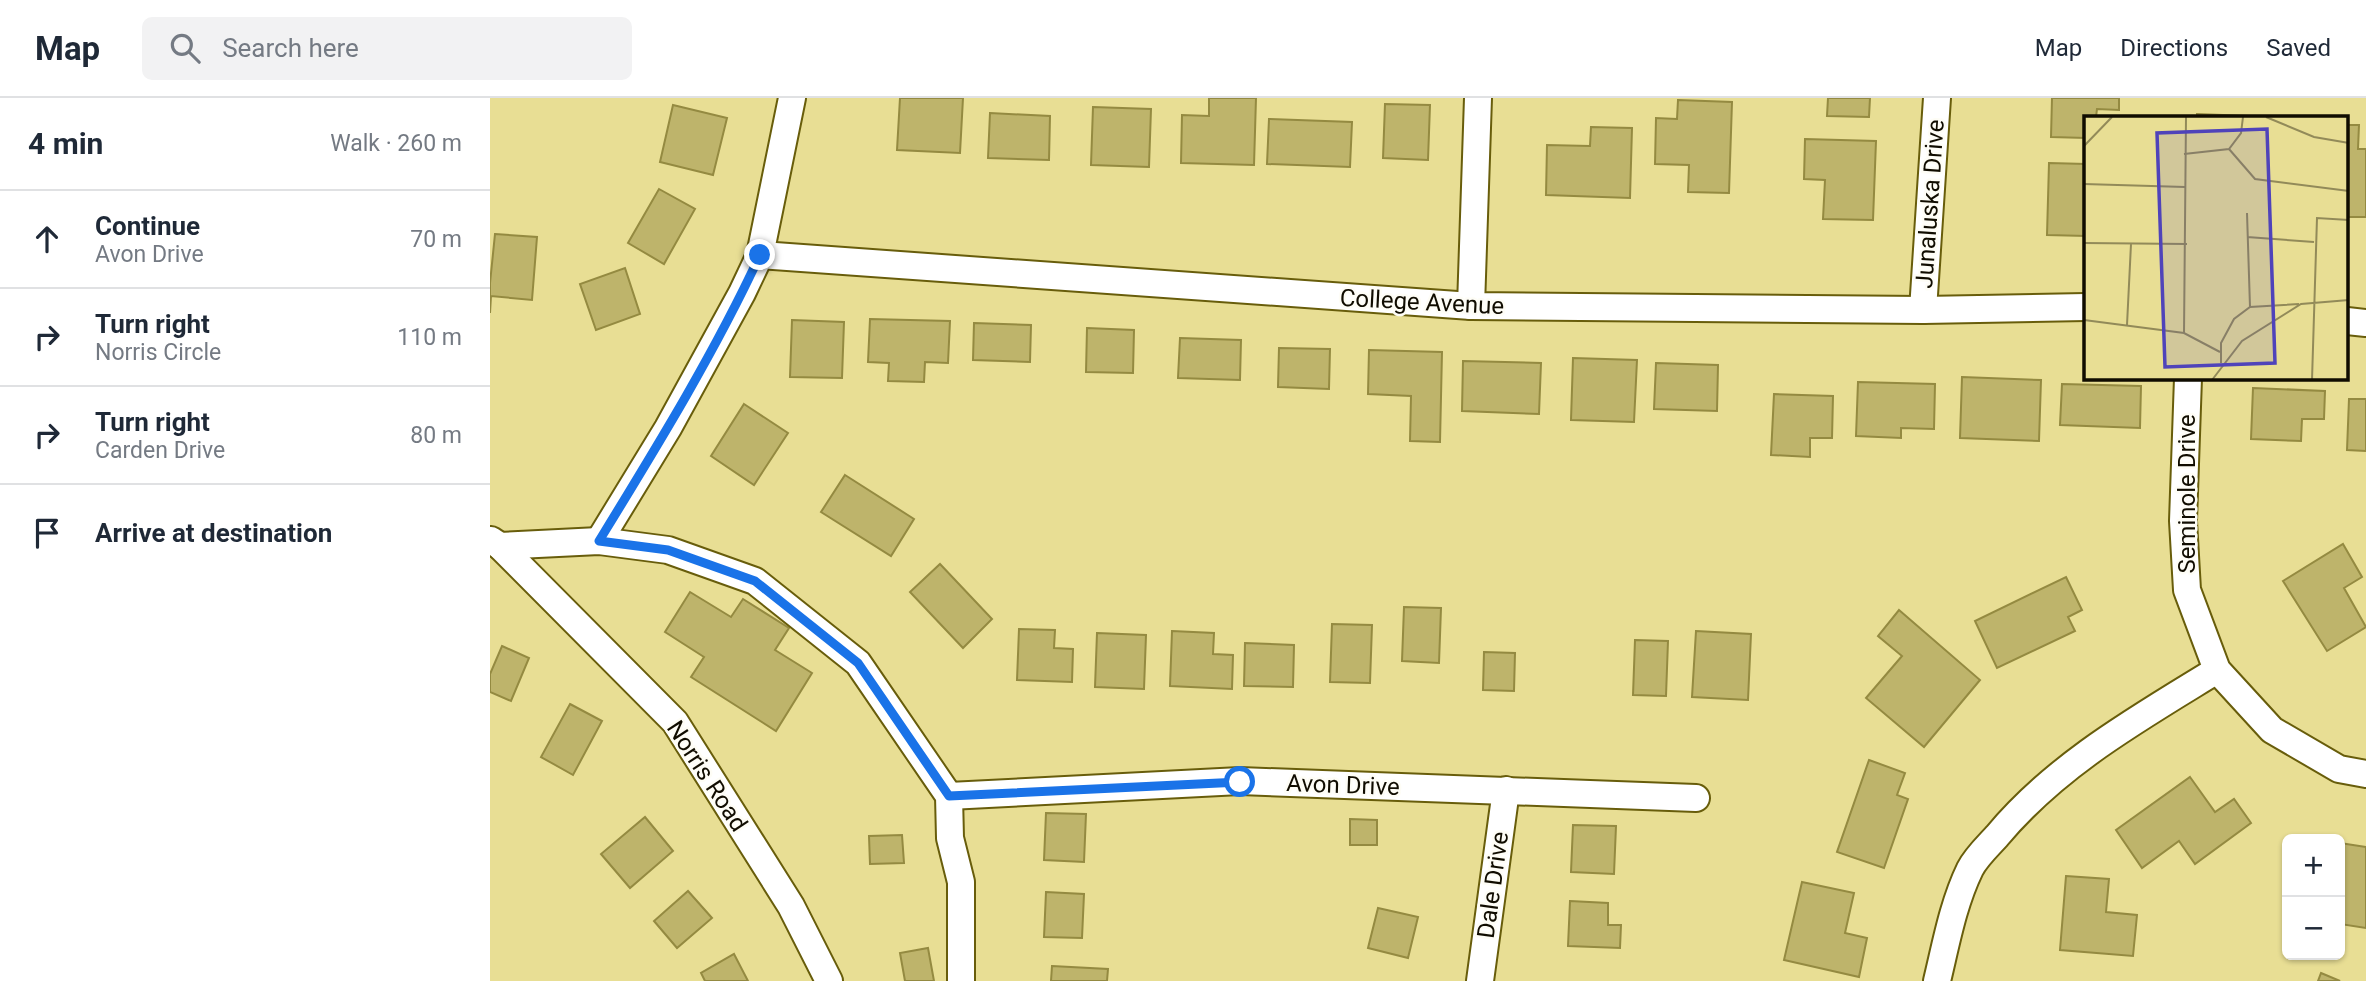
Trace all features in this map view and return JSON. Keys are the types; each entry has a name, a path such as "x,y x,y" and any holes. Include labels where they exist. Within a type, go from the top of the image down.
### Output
{"street":[{"path":"599,541 668,428 760,255 792,98"},
{"path":"1471,306 1478,98"},
{"name":"Junaluska Drive","path":"1923,310 1937,98"},
{"name":"College Avenue","path":"760,255 1471,306 1923,310 2084,307"},
{"path":"2348,321 2366,323"},
{"name":"Seminole Drive","path":"2188,380 2183,521 2187,590 2217,670 2272,730 2339,769 2366,774"},
{"path":"495,542 599,541 668,550 755,581 858,663 949,796 950,838 961,882 961,981"},
{"name":"Norris Road","path":"495,542 675,722 791,906 829,981"},
{"path":"1937,981 1955,911 1971,867 2007,823 2055,778 2111,736 2217,670"},
{"name":"Avon Drive","path":"949,796 1240,782 1696,798"},
{"name":"Dale Drive","path":"1480,981 1506,790"}],"building":[{"path":"900,98 963,98 960,153 897,150"},
{"path":"1209,98 1256,98 1254,165 1181,163 1182,115 1209,116"},
{"path":"1828,98 1870,98 1869,117 1827,116"},
{"path":"2052,98 2119,98 2119,110 2097,109 2096,116 2084,116 2084,138 2051,137"},
{"path":"1678,100 1732,102 1729,193 1688,192 1689,165 1655,164 1656,118 1677,119"},
{"path":"1385,104 1430,105 1428,160 1383,158"},
{"path":"673,105 727,118 713,175 660,162"},
{"path":"1093,107 1151,109 1149,167 1091,165"},
{"path":"990,113 1050,116 1049,160 988,158"},
{"path":"2197,114 2249,116 2197,116"},
{"path":"1269,119 1352,122 1350,167 1267,164"},
{"path":"2348,125 2359,125 2358,149 2366,149 2366,217 2348,217"},
{"path":"1591,127 1632,128 1630,198 1546,195 1547,145 1590,146"},
{"path":"1805,139 1876,141 1873,220 1823,219 1825,180 1804,179"},
{"path":"2049,163 2084,164 2084,236 2047,235"},
{"path":"659,189 695,209 664,264 628,243"},
{"path":"495,234 537,237 532,300 491,296 490,313 490,283"},
{"path":"625,268 640,314 596,330 580,284"},
{"path":"870,319 950,321 948,363 925,362 924,382 888,381 889,363 868,362"},
{"path":"792,320 844,322 842,378 790,377"},
{"path":"974,323 1031,325 1030,362 973,360"},
{"path":"1087,328 1134,330 1133,373 1086,372"},
{"path":"1180,338 1241,340 1240,380 1178,378"},
{"path":"1279,348 1330,349 1329,389 1278,387"},
{"path":"1369,350 1442,352 1440,442 1410,441 1411,396 1368,394"},
{"path":"1573,358 1637,360 1634,422 1571,420"},
{"path":"1463,361 1541,363 1539,414 1462,411"},
{"path":"1656,363 1718,365 1717,411 1654,409"},
{"path":"1962,377 2041,380 2039,441 1960,438"},
{"path":"1858,382 1935,384 1934,429 1901,428 1901,438 1856,436"},
{"path":"2062,384 2141,386 2140,428 2060,425"},
{"path":"2253,388 2325,391 2324,419 2302,419 2301,441 2251,439"},
{"path":"1774,394 1833,396 1832,438 1810,438 1810,457 1771,455"},
{"path":"2349,399 2366,399 2366,451 2347,450"},
{"path":"744,404 788,433 754,485 711,456"},
{"path":"845,475 914,519 891,556 821,512"},
{"path":"2343,544 2362,577 2344,588 2366,627 2327,651 2283,581"},
{"path":"940,564 992,619 963,648 910,592"},
{"path":"2066,577 2082,610 2068,617 2075,631 1997,668 1975,621"},
{"path":"690,592 731,617 743,599 789,628 775,650 812,673 776,731 691,677 704,657 665,632"},
{"path":"1404,607 1441,608 1439,663 1402,661"},
{"path":"1899,610 1980,680 1924,747 1866,698 1902,656 1878,636"},
{"path":"1332,624 1372,625 1370,683 1330,682"},
{"path":"1019,629 1055,630 1054,648 1073,649 1072,682 1017,680"},
{"path":"1172,631 1214,633 1213,654 1233,655 1232,689 1170,686"},
{"path":"1696,631 1751,634 1748,700 1692,697"},
{"path":"1097,633 1146,635 1144,689 1095,687"},
{"path":"1635,640 1668,641 1666,696 1633,695"},
{"path":"1245,643 1294,645 1293,687 1244,686"},
{"path":"502,646 529,658 511,701 490,692 490,674"},
{"path":"1484,652 1515,653 1514,691 1483,690"},
{"path":"570,704 602,721 573,775 541,757"},
{"path":"1869,760 1905,773 1897,795 1908,799 1884,868 1837,852"},
{"path":"2190,777 2215,812 2234,799 2251,823 2195,864 2179,841 2142,868 2116,830"},
{"path":"1046,813 1086,814 1084,862 1044,860"},
{"path":"645,817 673,851 630,888 601,854"},
{"path":"1350,819 1377,820 1377,845 1350,845"},
{"path":"1573,825 1616,826 1614,874 1571,872"},
{"path":"902,835 904,863 870,864 869,836"},
{"path":"2345,844 2366,847 2366,928 2345,925"},
{"path":"2066,876 2109,879 2106,912 2137,915 2133,956 2060,950"},
{"path":"1802,882 1854,893 1845,933 1867,938 1859,977 1784,960"},
{"path":"688,891 712,918 677,948 654,921"},
{"path":"1046,892 1084,894 1082,938 1044,937"},
{"path":"1570,901 1608,903 1608,925 1621,925 1620,948 1568,946"},
{"path":"1378,908 1418,917 1408,958 1368,948"},
{"path":"928,948 934,981 905,981 900,953"},
{"path":"734,954 748,981 705,981 701,973"},
{"path":"1052,966 1108,969 1107,981 1051,981"},
{"path":"2321,973 2340,981 2318,981"}],"route":[{"path":"760,255 668,428 599,541 668,550 755,581 858,663 949,796 1240,782"}]}
